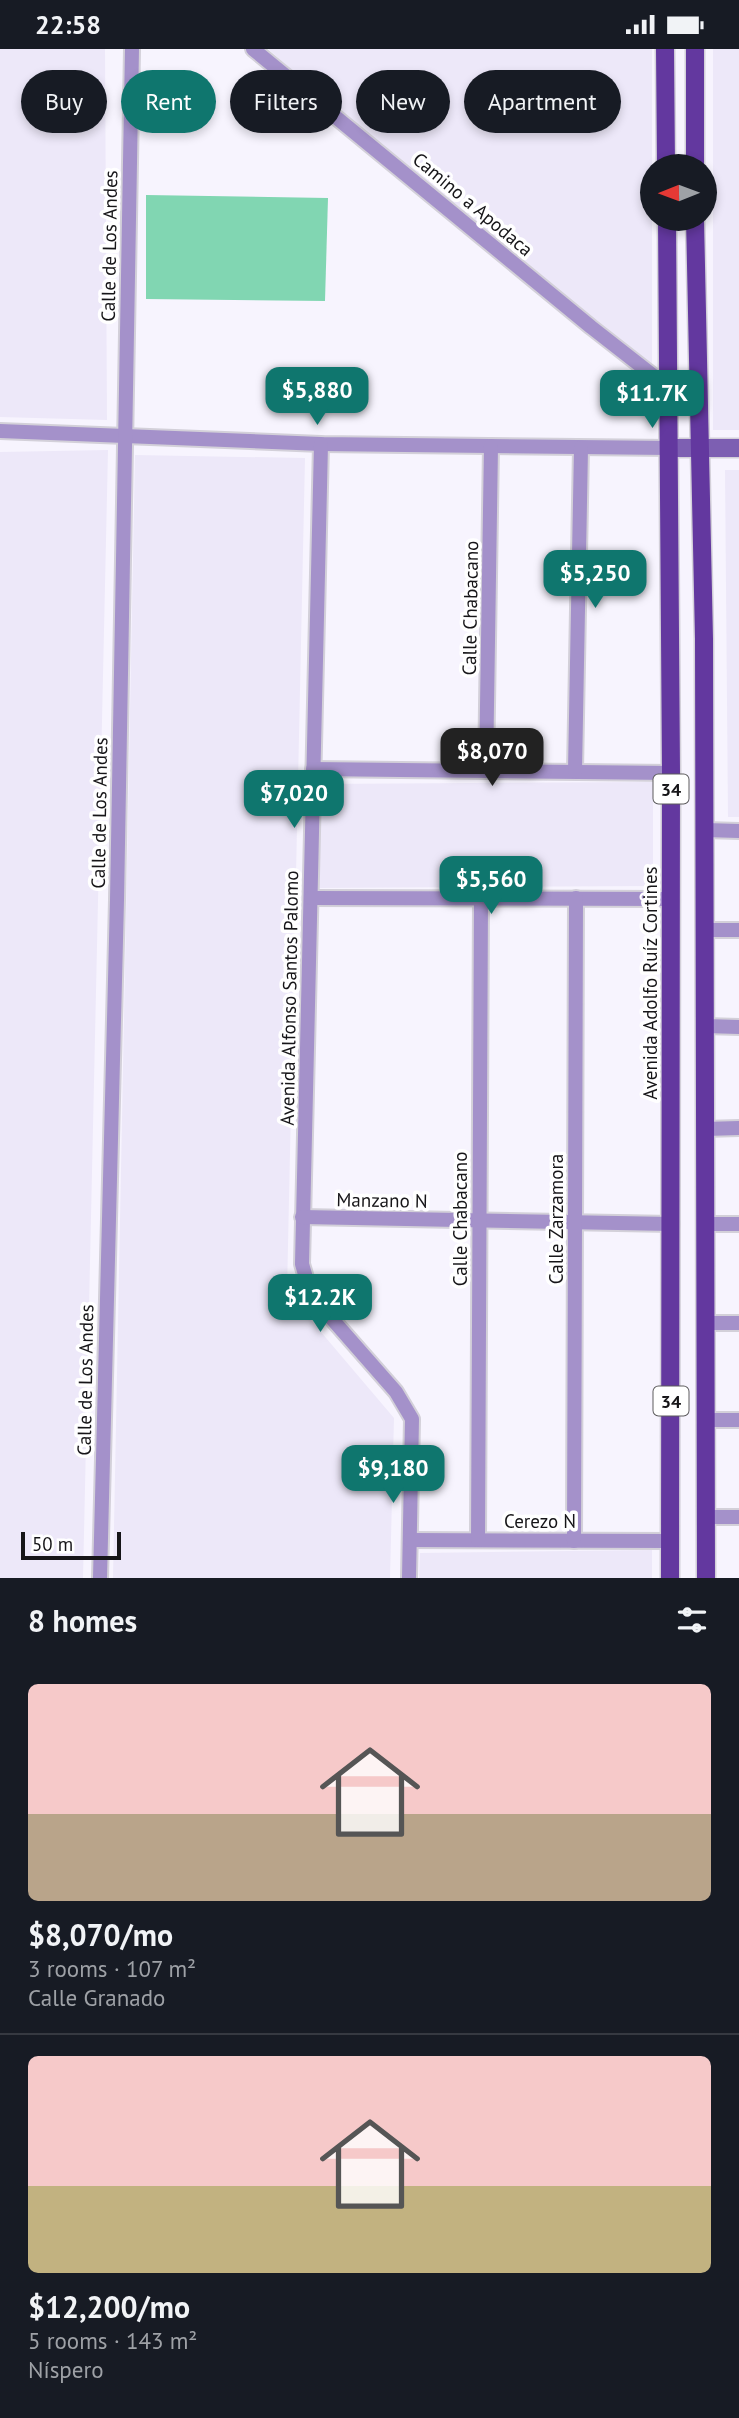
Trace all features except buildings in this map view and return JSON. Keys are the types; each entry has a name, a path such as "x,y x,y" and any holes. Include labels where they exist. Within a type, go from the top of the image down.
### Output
{"main road":[{"path":"665,49 667,154"},
{"path":"695,49 695,154"},
{"name":"34","path":"667,231 669,388"},
{"name":"34","path":"695,231 702,448 706,1578"},
{"name":"Avenida Adolfo Ruíz Cortines","path":"669,388 672,1224 670,1578"}],"street":[{"name":"Calle de Los Andes","path":"100,1578 132,49"},
{"name":"Camino a Apodaca","path":"253,49 669,388"},
{"path":"0,431 321,444 739,448"},
{"name":"Avenida Alfonso Santos Palomo","path":"321,444 302,1264 312,1295 396,1392 412,1419 410,1540"},
{"name":"Calle Chabacano","path":"486,771 491,446"},
{"path":"575,771 581,448"},
{"path":"313,769 671,773"},
{"path":"705,830 739,831"},
{"path":"311,898 671,899"},
{"name":"Calle Chabacano","path":"478,1540 481,898"},
{"name":"Calle Zarzamora","path":"574,1541 576,898"},
{"path":"705,930 739,930"},
{"path":"705,1026 739,1027"},
{"path":"705,1129 739,1129"},
{"name":"Manzano N","path":"302,1217 672,1224"},
{"path":"705,1224 739,1224"},
{"path":"705,1323 739,1323"},
{"path":"706,1420 739,1420"},
{"path":"706,1517 739,1517"},
{"path":"409,1578 410,1540"},
{"name":"Cerezo N","path":"410,1540 671,1541"}],"shaded area":[{"path":"0,49 105,49 105,70 21,70 21,133 105,133 107,420 0,417"},
{"path":"268,49 652,49 652,154 640,154 640,231 652,231 652,366 366,133 450,133 450,70 356,70 356,125 342,113 342,70 292,70"},
{"path":"713,49 739,49 739,430 713,430 713,231 718,231 718,154 713,154"},
{"path":"108,450 83,1578 0,1578 0,452"},
{"path":"135,455 305,458 287,1292 394,1418 390,1578 113,1578"},
{"path":"725,470 739,470 739,817 728,817"},
{"path":"653,782 653,886 319,888 319,784"},
{"path":"652,1550 652,1578 419,1578 420,1553"}],"green space":[{"path":"146,195 328,198 325,301 146,299"}]}
